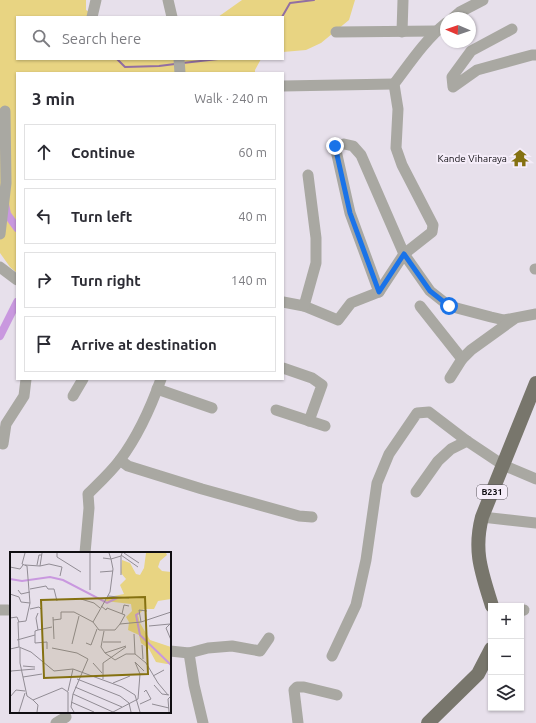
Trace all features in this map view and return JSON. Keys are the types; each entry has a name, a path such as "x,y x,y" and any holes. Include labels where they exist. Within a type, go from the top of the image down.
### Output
{"main road":[{"name":"B231","path":"491,603 479,565 478,537 482,517 536,383"},
{"path":"428,723 478,674 488,655"}],"street":[{"path":"92,16 96,0"},
{"path":"168,0 172,16"},
{"path":"402,32 403,0"},
{"path":"460,12 483,0"},
{"path":"284,302 304,306 338,320 351,303 379,292 404,254 432,232 434,225 402,165 396,148 398,109 394,84 440,28"},
{"path":"512,29 471,51 452,77 453,87 477,70 536,55"},
{"path":"336,32 436,31"},
{"path":"284,86 394,84"},
{"path":"0,234 6,183 5,111"},
{"path":"379,292 350,213 339,145 353,146 361,155 404,254 430,291 449,306 504,320 536,314"},
{"path":"304,306 316,263 316,238 308,175"},
{"path":"0,267 16,279"},
{"path":"420,306 462,359"},
{"path":"450,378 462,359 471,350 516,317"},
{"path":"284,368 312,378 322,385 309,421"},
{"path":"3,444 6,424 24,396 26,380"},
{"path":"73,396 82,380"},
{"path":"85,552 89,508 88,494 120,460 144,420 159,384 212,408"},
{"path":"276,410 324,426"},
{"path":"332,656 356,605 366,560 377,483 389,454 417,413 429,412 467,441 503,465 536,479"},
{"path":"416,492 438,461 451,449 467,441"},
{"path":"120,460 128,466 202,489 299,516 312,517"},
{"path":"482,517 536,523"},
{"path":"171,651 189,653 208,648 232,646 260,651 268,638"},
{"path":"189,653 194,685 203,723"},
{"path":"298,723 294,690 297,687 304,687 337,695"}],"shaded area":[{"path":"0,0 86,0 86,10 97,16 16,16 16,60 260,60 255,72 16,72 16,272 10,267 0,253"},
{"path":"242,0 355,0 349,20 321,43 306,50 284,52 284,16 219,16"}],"waterway":[{"path":"283,16 290,3 314,0"},
{"path":"118,60 125,67 175,64"},
{"path":"183,63 209,60"},
{"path":"5,204 7,214 16,227"},
{"path":"0,336 16,304"}],"place":[{"name":"Kande Viharaya","path":"520,158"}],"route":[{"path":"335,146 350,213 379,292 404,254 430,291 449,306"}]}
